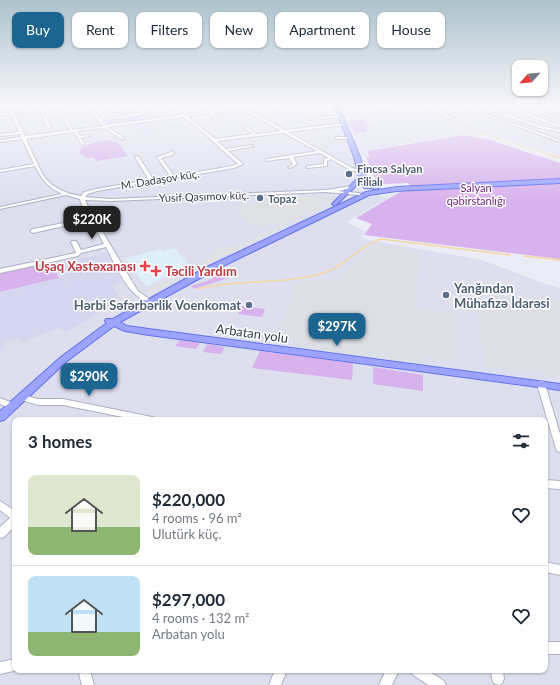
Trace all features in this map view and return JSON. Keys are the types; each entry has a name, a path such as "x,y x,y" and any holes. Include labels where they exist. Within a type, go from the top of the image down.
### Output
{"main road":[{"path":"349,138 361,174 364,191"},
{"path":"0,410 4,402 59,357 110,322 146,299 198,271 332,206 349,190 361,174"},
{"path":"349,190 351,192 560,181"},
{"path":"349,190 364,191"},
{"path":"0,417 64,359 110,322 197,275 364,191"},
{"name":"Arbatan yolu","path":"110,322 125,328 149,332 560,387"}],"street":[{"path":"0,141 31,137"},
{"path":"78,137 83,144"},
{"path":"211,137 226,150 252,146"},
{"path":"215,140 236,137"},
{"path":"295,137 361,174"},
{"path":"548,137 560,141"},
{"path":"23,138 36,165 47,183 67,194"},
{"path":"336,138 349,138"},
{"name":"M. Dadaşov küç.","path":"82,198 91,191 240,165 240,162 226,150"},
{"path":"172,152 172,154 159,158 173,177"},
{"path":"267,160 321,152"},
{"path":"290,156 295,164 290,167"},
{"path":"137,157 152,181"},
{"path":"308,167 327,165 324,161 332,158"},
{"path":"0,171 36,165"},
{"path":"121,179 124,185"},
{"path":"326,191 349,190"},
{"path":"326,191 349,190"},
{"name":"Yusif Qasımov küç.","path":"67,194 82,198 112,200 326,191"},
{"path":"0,208 67,194"},
{"path":"82,198 83,203 133,289 146,299"},
{"path":"33,231 114,214"},
{"path":"74,242 79,252"},
{"path":"0,271 76,254 108,245"},
{"path":"540,384 560,449"},
{"path":"21,397 38,402 63,402 137,417"},
{"path":"548,484 560,485"},
{"path":"0,506 12,516"},
{"path":"0,534 12,521"},
{"path":"548,568 560,570"},
{"path":"548,648 560,648"},
{"path":"0,668 12,666"},
{"path":"85,673 88,685"},
{"path":"275,685 280,673"},
{"path":"385,685 391,673"},
{"path":"421,673 440,685"}],"shaded area":[{"path":"0,137 446,137 366,150 368,156 353,156 358,174 357,179 351,186 388,198 347,222 365,232 361,237 369,240 482,260 560,288 560,685 0,685"},
{"path":"500,137 560,137 560,156"},
{"path":"325,194 333,194 336,201 281,225 275,222 265,227 247,222 235,206 278,196 286,196 286,198 321,196 322,199 326,199"},
{"path":"285,224 288,225 206,265 201,262 212,256 208,254 227,246 232,248"},
{"path":"378,245 421,252 414,308 456,313 457,362 424,358 424,365 296,347 298,339 278,336 282,328 278,328 293,292 294,282 339,279 348,267"},
{"name":"Təcili Yardım","path":"175,248 189,265 147,286 142,282 126,258 161,249 163,251"},
{"path":"106,253 122,282 112,285 119,297 108,303 111,306 66,332 58,328 21,343 19,338 3,342 4,348 0,349 0,293 63,277 73,288 61,274 60,271 64,270 61,263"},
{"path":"197,265 201,267 152,294 146,291"},
{"path":"495,294 560,302 560,376 484,366 477,307"}],"green space":[{"name":"Salyan qəbirstanlığı","path":"451,137 475,137 487,139 560,163 560,259 364,235 372,224 356,218 400,192 413,191 408,183 377,183 366,157 370,157 367,151"},
{"path":"110,140 112,142 116,141 128,156 96,161 94,158 86,157 79,153 81,148 93,143"},
{"path":"51,261 59,278 0,292 0,272"},
{"path":"222,273 231,277 194,289 191,286 207,281"},
{"path":"242,306 265,309 262,317 238,314"},
{"path":"180,340 200,343 196,349 175,346"},
{"path":"207,344 225,347 221,354 203,352"},
{"path":"260,351 353,363 352,380 252,368"},
{"path":"373,367 423,375 423,391 373,384"}],"waterway":[{"path":"494,137 553,156"},
{"path":"550,155 560,158"},
{"path":"198,289 230,284 295,279 326,272 334,269 366,246 381,239 510,255"},
{"path":"524,256 560,260"}],"place":[{"name":"Fincsa Salyan Filialı","path":"349,174"},
{"name":"Topaz","path":"260,198"},
{"name":"Uşaq Xəstəxanası","path":"145,266"},
{"name":"Təcili Yardım","path":"156,271"},
{"name":"Yanğından Mühafizə İdarəsi","path":"446,295"},
{"name":"Hərbi Səfərbərlik Voenkomat","path":"249,305"}]}
